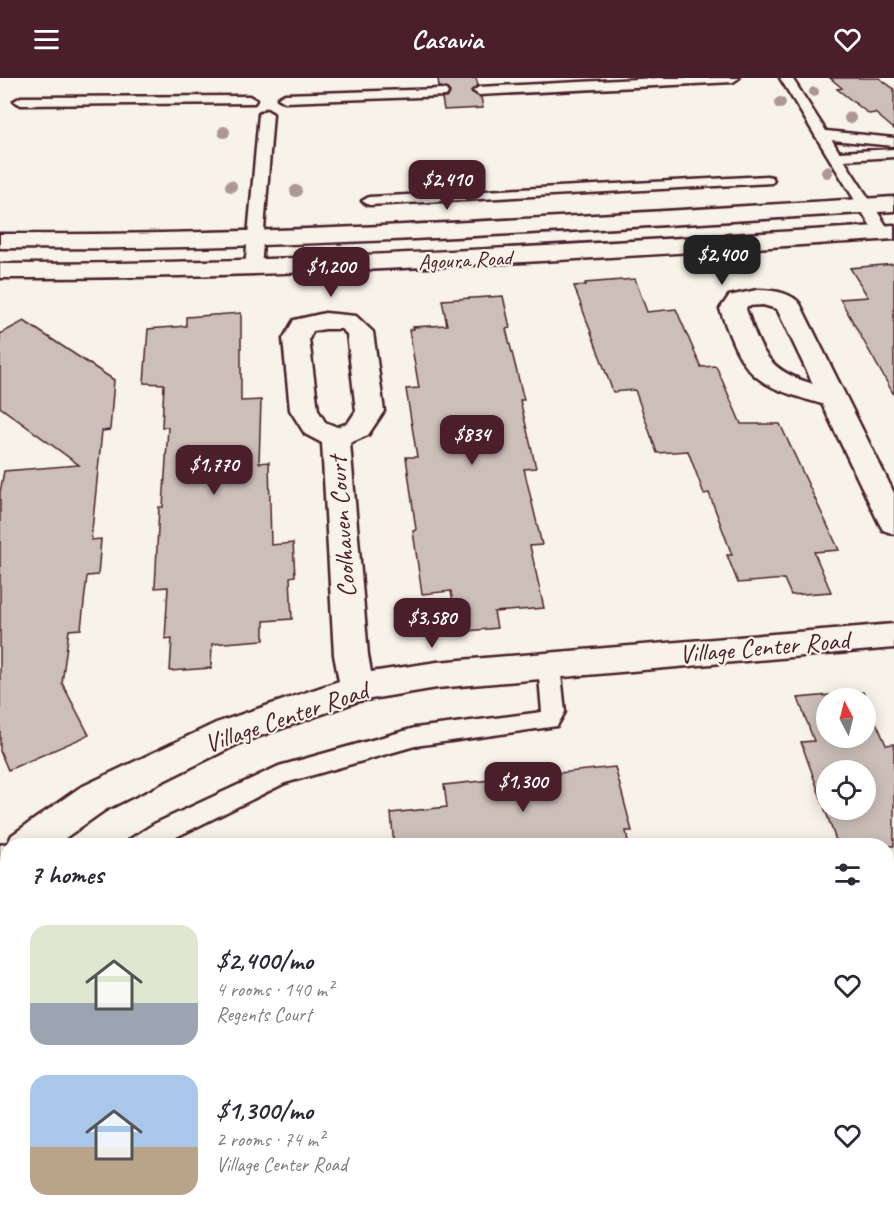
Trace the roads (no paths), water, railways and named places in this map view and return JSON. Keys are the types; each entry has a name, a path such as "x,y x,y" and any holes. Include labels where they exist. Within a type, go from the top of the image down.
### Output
{"main road":[{"name":"Agoura Road","path":"0,241 255,239 415,233 894,204"},
{"name":"Agoura Road","path":"0,271 253,269 531,256 888,233"},
{"path":"831,398 894,523"},
{"name":"Coolhaven Court","path":"336,438 351,654 357,688"},
{"name":"Village Center Road","path":"36,838 92,799 218,738 357,688 437,675 894,636"}],"lane":[{"path":"479,91 733,78"},
{"path":"786,78 866,206 888,233"},
{"path":"21,101 441,93"},
{"path":"267,97 287,101 286,107 278,112 266,114 249,110 247,103 267,97"},
{"path":"253,269 266,114"},
{"path":"821,135 894,142"},
{"path":"835,156 894,153"},
{"path":"369,201 767,180"},
{"path":"151,838 279,775 415,737 549,720 554,712 549,665"}]}
